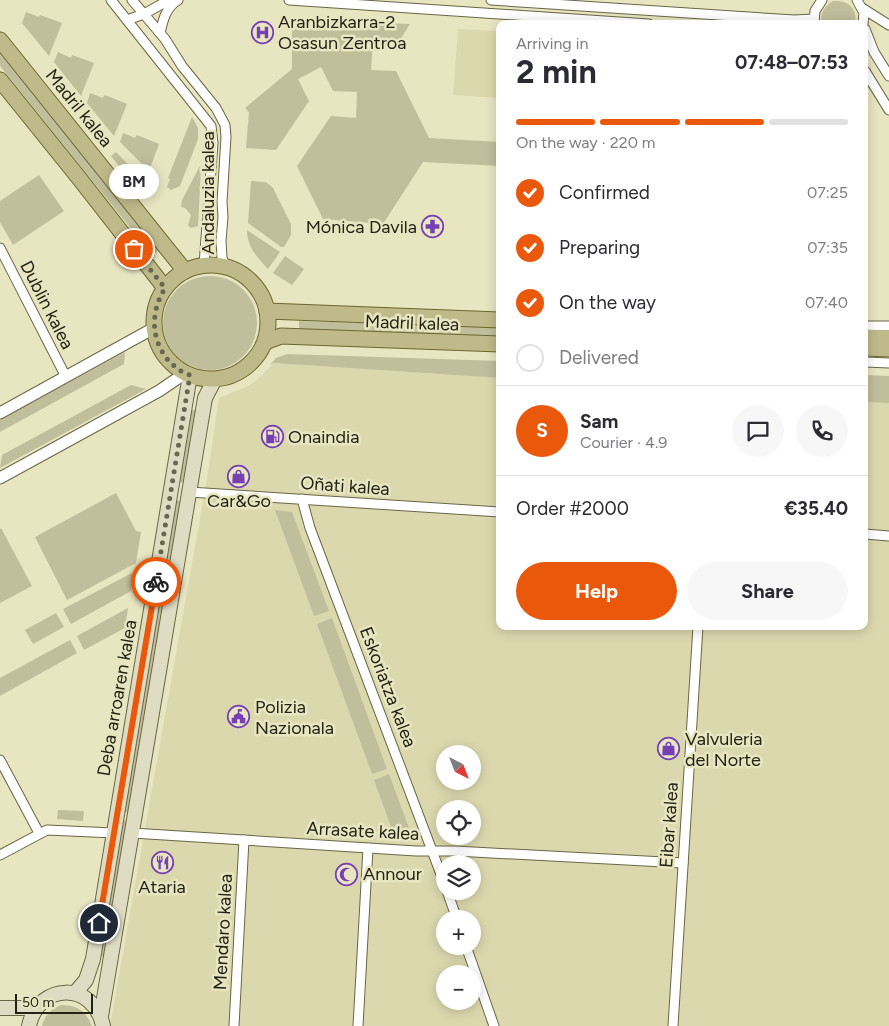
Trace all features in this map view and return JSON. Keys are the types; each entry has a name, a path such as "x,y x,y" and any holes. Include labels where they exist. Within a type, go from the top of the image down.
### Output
{"main road":[{"name":"Madril kalea","path":"0,40 185,271"},
{"path":"0,80 80,178 165,288"},
{"path":"204,265 226,267 240,273 253,283 264,300 268,326 265,342 249,365 238,373 215,379 202,379 187,375 172,364 163,354 157,342 154,328 156,307 165,288 174,278 185,271 204,265"},
{"name":"Madril kalea","path":"267,311 496,320"},
{"name":"Madril kalea","path":"265,342 280,336 496,344"},
{"path":"868,337 889,338"},
{"path":"868,348 889,349"},
{"name":"Deba arroaren kalea","path":"75,994 86,980 93,959 187,375"},
{"name":"Deba arroaren kalea","path":"102,1021 205,398 215,379"},
{"path":"29,1026 35,1008 46,998 60,993 75,994 86,998 94,1005 102,1021"},
{"path":"0,1008 35,1008"}],"street":[{"name":"Andaluzia kalea","path":"111,0 211,126 213,143 204,265"},
{"path":"126,20 144,14 169,0"},
{"path":"160,33 166,13 173,3 178,0"},
{"path":"288,0 589,20"},
{"path":"492,0 794,20"},
{"name":"Andaluzia kalea","path":"136,1 182,66 216,108 225,125 221,241 222,258 226,267"},
{"path":"126,20 136,1"},
{"path":"814,20 819,1"},
{"path":"859,4 864,13 863,20"},
{"path":"859,4 889,25"},
{"path":"868,37 874,52 889,76"},
{"path":"868,76 889,110"},
{"name":"Dublin kalea","path":"0,248 66,377"},
{"path":"868,326 889,326"},
{"path":"0,413 154,328"},
{"path":"868,362 889,363"},
{"path":"0,478 187,375"},
{"name":"Oñati kalea","path":"189,492 496,512"},
{"name":"Eskoriatza kalea","path":"302,499 310,528 436,860"},
{"path":"868,534 889,536"},
{"name":"Eibar kalea","path":"672,1026 698,630"},
{"path":"0,760 39,833"},
{"path":"0,855 47,830 114,833"},
{"name":"Arrasate kalea","path":"132,833 368,848 683,863"},
{"name":"Mendaro kalea","path":"234,1026 244,840"},
{"path":"358,1026 368,848"},
{"path":"469,955 494,1026"}],"shaded area":[{"path":"833,1 838,1 851,6 856,20 822,20 823,10"},
{"path":"26,12 62,23 49,56 22,23"},
{"path":"315,21 410,24 398,43 373,42 371,70 396,71 429,138 496,142 496,166 423,162 383,224 323,219 297,166 331,116 356,118 357,92 333,91 321,67 298,79 309,101 276,150 246,148 249,112 245,108 292,69 292,23 310,24"},
{"path":"458,29 496,31 496,98 453,95"},
{"path":"0,51 159,250 155,253 140,240 0,66"},
{"path":"58,52 71,58 72,55 94,63 81,96 54,62"},
{"path":"90,93 103,98 105,95 127,104 114,136 87,103"},
{"path":"192,117 198,128 198,139 180,186 171,190 167,187 170,179 168,178"},
{"path":"123,133 135,138 137,135 159,144 149,171 120,142"},
{"path":"116,152 146,183 138,190 111,156"},
{"path":"200,166 198,226 191,228 188,225 191,215 185,208 181,207 182,200"},
{"path":"39,175 64,211 13,245 0,222 0,201"},
{"path":"251,181 266,182 273,188 291,224 291,235 284,247 281,247 248,223"},
{"path":"247,230 280,252 268,269 251,247"},
{"path":"285,256 304,269 292,285 273,273"},
{"path":"210,276 228,280 243,290 253,305 257,323 253,341 243,356 228,366 210,370 192,366 177,356 167,341 163,323 167,305 177,290 192,280"},
{"path":"299,321 496,327 496,337 299,329"},
{"path":"125,352 124,364 0,432 0,420"},
{"path":"287,354 496,361 496,378 274,363 270,365 276,358"},
{"path":"274,363 496,378 496,630 868,630 868,402 889,403 889,1026 110,1026 207,479 219,398 248,386"},
{"path":"868,375 889,376 889,403 868,402"},
{"path":"131,385 146,389 0,468 2,455"},
{"path":"197,409 185,483 177,482 190,411"},
{"path":"116,493 136,531 141,532 136,563 67,600 35,537"},
{"path":"174,500 182,501 130,813 122,812"},
{"path":"275,510 292,512 329,611 314,616"},
{"path":"0,529 32,586 0,603"},
{"path":"134,572 131,591 71,624 63,609"},
{"path":"128,608 125,628 84,650 77,636"},
{"path":"56,613 64,627 33,644 25,630"},
{"path":"332,618 387,769 372,774 317,624"},
{"path":"70,640 77,653 0,696 0,678"},
{"path":"389,774 413,839 384,837 391,827 374,780"},
{"path":"58,810 84,811 83,821 57,819"},
{"path":"120,820 129,821 106,957 98,956"},
{"path":"61,1005 72,1006 80,1010 87,1016 92,1026 42,1026 49,1013"}],"way so far":[{"path":"134,249 165,288 156,307 154,318 157,342 163,354 172,364 184,374 190,375 156,582"}],"place":[{"name":"Aranbizkarra-2 Osasun Zentroa","path":"262,32"},
{"name":"Mónica Davila","path":"433,227"},
{"name":"BM","path":"134,249"},
{"name":"Onaindia","path":"272,437"},
{"name":"Car&Go","path":"239,476"},
{"name":"Polizia Nazionala","path":"239,717"},
{"name":"Valvuleria del Norte","path":"669,749"},
{"name":"Ataria","path":"162,862"},
{"name":"Annour","path":"347,874"}],"route":[{"path":"99,923 156,582"}]}
